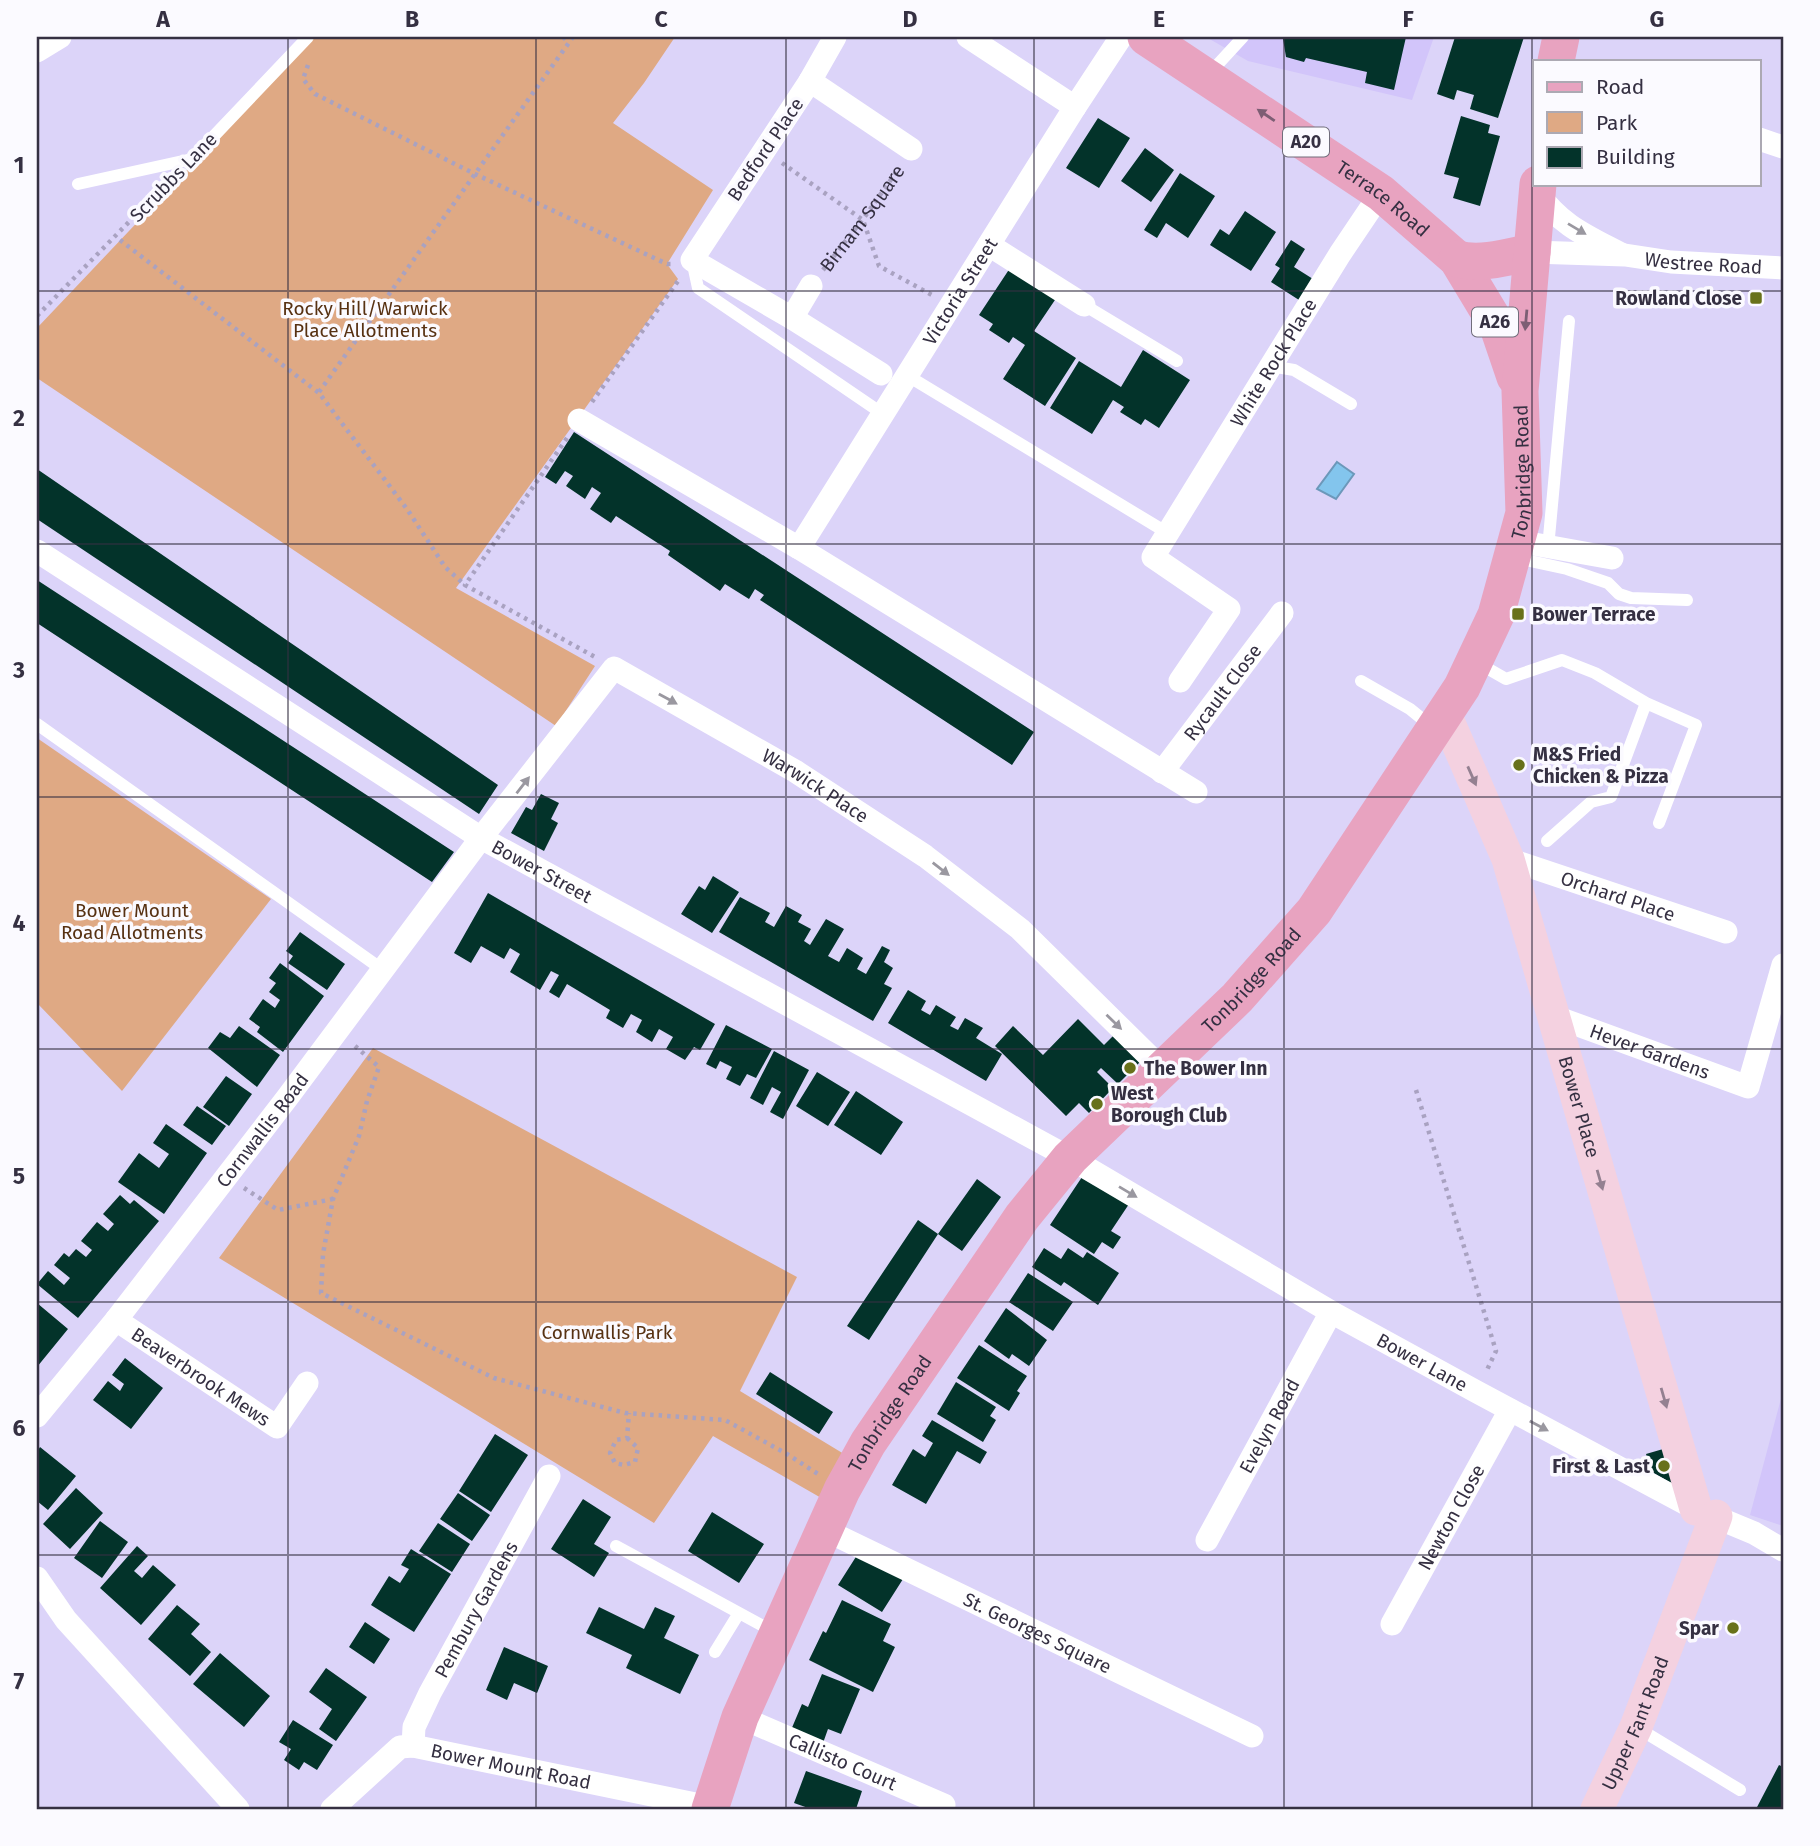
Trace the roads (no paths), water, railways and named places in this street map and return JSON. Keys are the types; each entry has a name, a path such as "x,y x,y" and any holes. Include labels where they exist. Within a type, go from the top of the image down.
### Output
{"main road":[{"name":"Terrace Road","path":"1146,37 1381,193 1457,258 1498,327 1520,391"},
{"path":"1556,60 1561,37"},
{"name":"Tonbridge Road","path":"710,1808 740,1717 842,1490 868,1443 1022,1217 1070,1158 1237,998 1314,911 1440,721 1474,661 1526,549 1520,391 1538,188"},
{"name":"Westree Road","path":"1457,258 1485,261 1532,252"}],"street":[{"name":"Bedford Place","path":"692,260 810,81 835,37"},
{"path":"968,37 1075,107"},
{"name":"Victoria Street","path":"799,548 1121,37"},
{"name":"Birnam Square","path":"810,81 911,149"},
{"path":"1760,139 1783,147"},
{"name":"Westree Road","path":"1538,188 1552,213 1575,229 1625,255"},
{"name":"White Rock Place","path":"1180,681 1229,609 1153,557 1166,532 1381,193"},
{"path":"989,245 1084,305"},
{"name":"Westree Road","path":"1532,252 1625,255 1671,262 1783,268"},
{"path":"692,260 792,317 881,374"},
{"name":"Birnam Square","path":"792,317 811,286"},
{"path":"579,420 799,548 1196,792"},
{"path":"1526,549 1612,558"},
{"name":"Bower Street","path":"37,551 481,838 1070,1158"},
{"name":"Rycault Close","path":"1162,772 1282,613"},
{"name":"Warwick Place","path":"481,838 614,668 796,771 925,856 1020,929 1161,1069"},
{"name":"Bower Place","path":"1440,721 1508,859 1553,1016 1706,1512"},
{"name":"Cornwallis Road","path":"37,1416 116,1320 340,1030 481,838"},
{"name":"Orchard Place","path":"1508,859 1726,932"},
{"name":"Hever Gardens","path":"1553,1016 1748,1087 1783,965"},
{"name":"Bower Lane","path":"1070,1158 1331,1312 1510,1410 1706,1512 1754,1532 1783,1550"},
{"name":"Evelyn Road","path":"1207,1540 1331,1312"},
{"name":"Beaverbrook Mews","path":"116,1320 277,1427 307,1383"},
{"name":"Newton Close","path":"1392,1624 1510,1410"},
{"name":"Pembury Gardens","path":"413,1746 414,1727 430,1693 549,1476"},
{"name":"Upper Fant Road","path":"1597,1809 1636,1727 1706,1512"},
{"name":"St. Georges Square","path":"824,1530 1252,1735"},
{"path":"37,1577 66,1620 238,1809"},
{"name":"Callisto Court","path":"740,1717 944,1805"},
{"name":"Bower Mount Road","path":"332,1809 400,1747 413,1746 710,1808"}],"lane":[{"name":"Scrubbs Lane","path":"78,184 192,159 307,37"},
{"path":"1208,76 1240,37"},
{"path":"692,260 698,288 883,414"},
{"path":"1084,305 1177,361"},
{"path":"1569,321 1526,549 1567,569 1608,583 1619,594 1631,598 1687,600"},
{"path":"1270,366 1294,370 1351,404"},
{"path":"908,376 1166,532"},
{"path":"1474,661 1506,679 1562,660 1595,673 1646,703 1696,725 1659,823"},
{"path":"1361,681 1410,709 1440,721"},
{"path":"1548,841 1591,802 1611,797 1646,703"},
{"path":"37,724 383,970"},
{"path":"616,1546 778,1634"},
{"path":"715,1652 739,1613"},
{"path":"1636,1727 1740,1790"}],"water":[{"path":"1337,462 1354,474 1336,499 1317,489"}],"place":[{"name":"Rowland Close","path":"1756,298"},
{"name":"Bower Terrace","path":"1518,614"},
{"name":"M&S Fried Chicken & Pizza","path":"1519,765"},
{"name":"The Bower Inn","path":"1130,1068"},
{"name":"West Borough Club","path":"1097,1104"},
{"name":"First & Last","path":"1664,1466"},
{"name":"Spar","path":"1733,1628"}],"park label":[{"name":"Rocky Hill/Warwick Place Allotments","path":"365,319"},
{"name":"Bower Mount Road Allotments","path":"132,921"},
{"name":"Cornwallis Park","path":"607,1332"}]}
